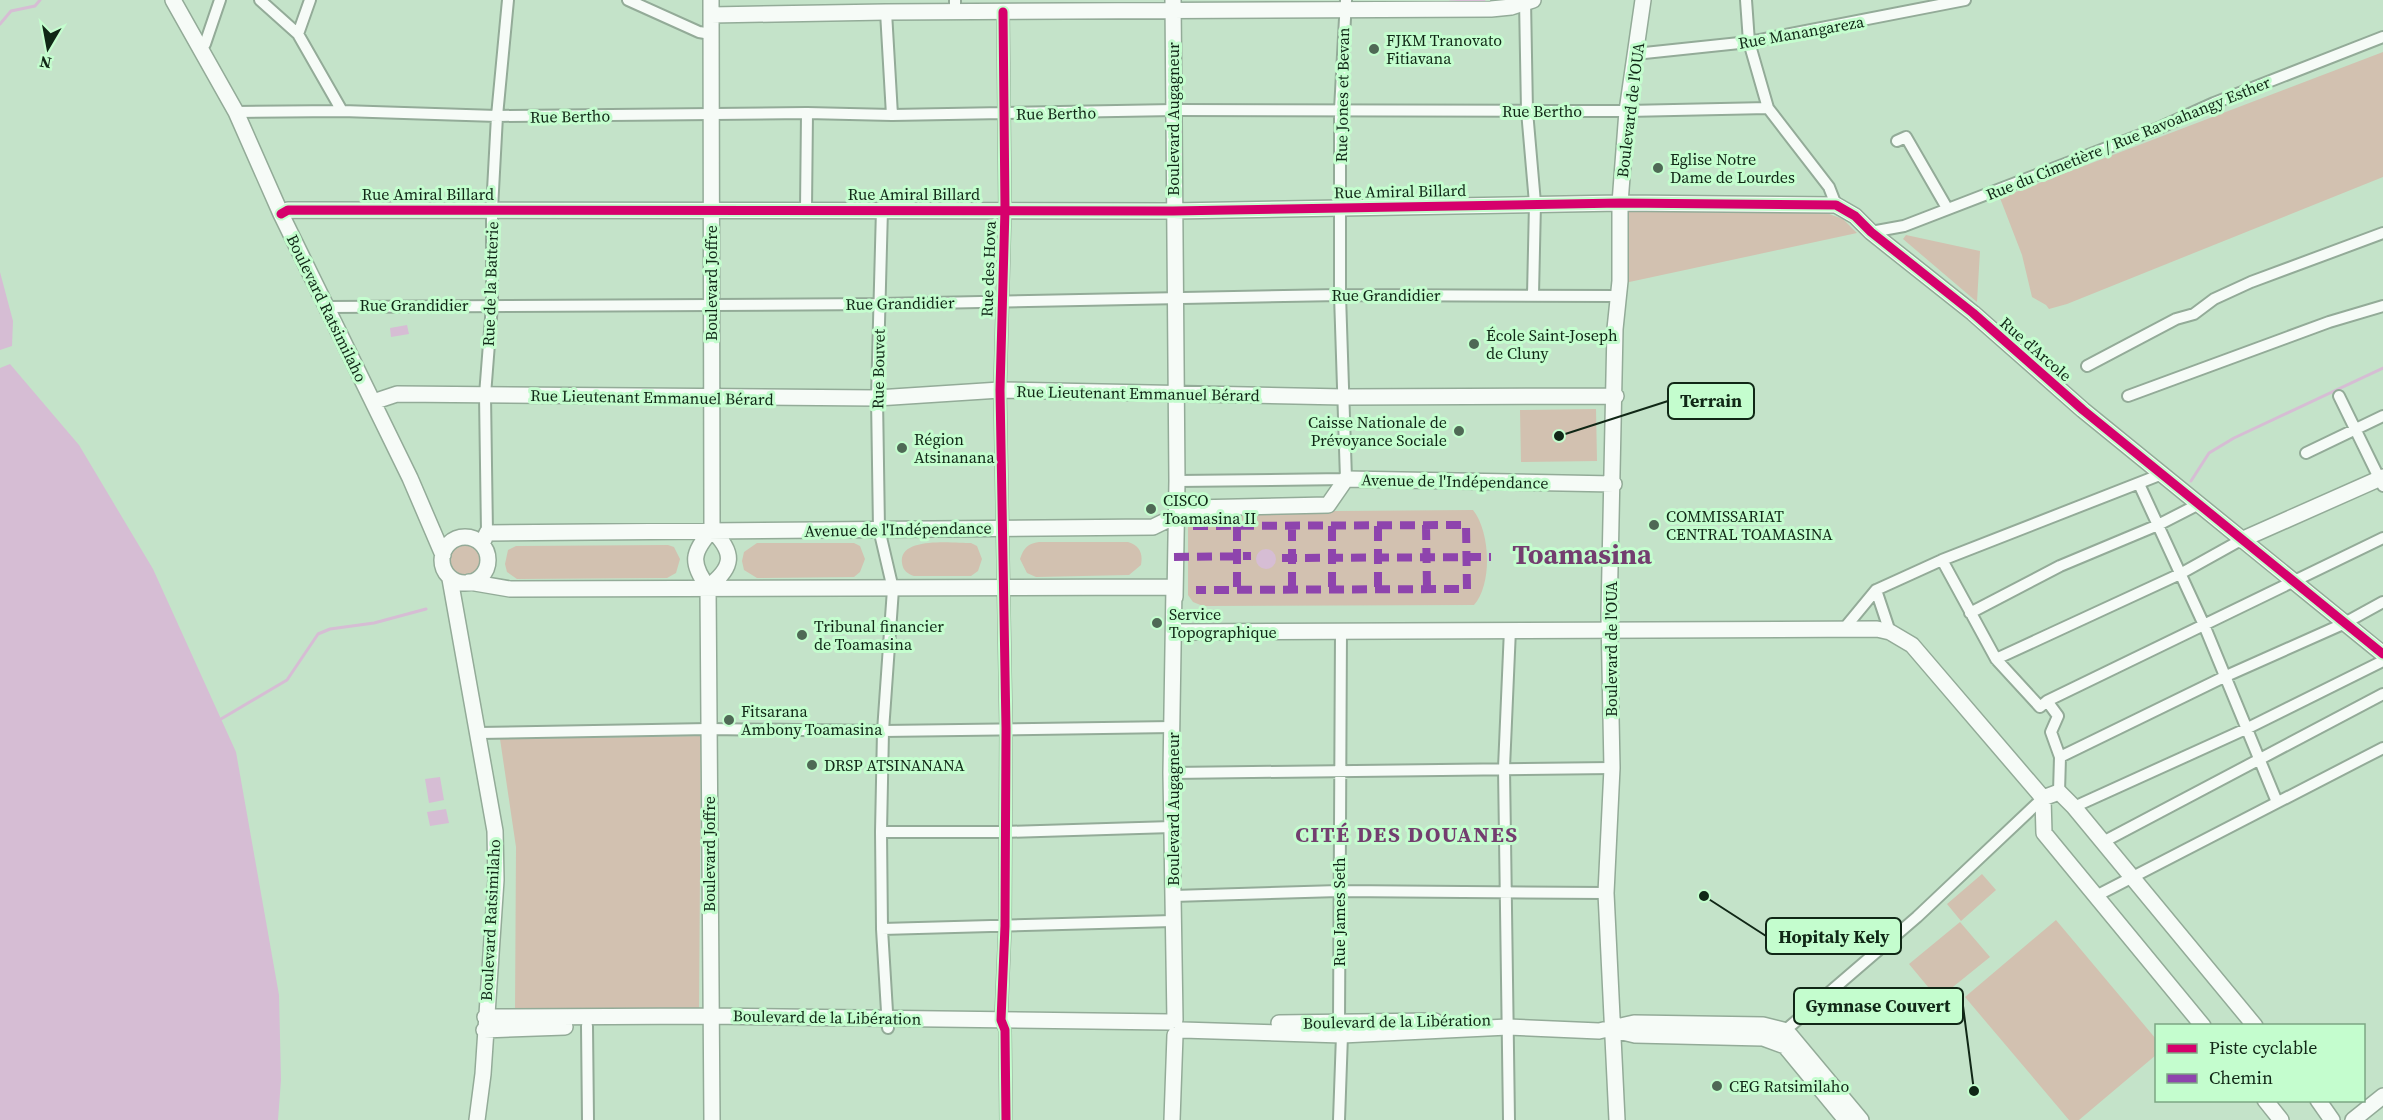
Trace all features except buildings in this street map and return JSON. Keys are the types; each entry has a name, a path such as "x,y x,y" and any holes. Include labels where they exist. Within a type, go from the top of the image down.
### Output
{"street":[{"name":"Boulevard Ratsimilaho","path":"172,0 236,112 281,214 373,402 442,555"},
{"path":"199,48 205,44 220,0"},
{"path":"260,0 298,34 342,111"},
{"path":"298,34 310,0"},
{"name":"Rue de la Batterie","path":"485,539 485,395 492,305 492,209 497,116 508,0"},
{"path":"628,0 699,32 711,34"},
{"name":"Boulevard de l'OUA","path":"1617,1120 1606,893 1612,768 1610,631 1620,202 1627,111 1643,0"},
{"path":"1620,202 1836,205 1829,187 1768,108 1749,42 1746,0"},
{"name":"Rue Manangareza","path":"1635,54 1749,42 1965,0"},
{"path":"711,8 886,12 955,6 1003,12 1173,6 1491,9 1528,1 1527,111 1535,203 1533,295"},
{"name":"Boulevard Augagneur","path":"1172,1120 1175,1026 1171,773 1174,518 1177,481 1173,6"},
{"name":"Rue Jones et Bevan","path":"1345,6 1340,110 1340,295 1346,478"},
{"name":"Boulevard Joffre","path":"711,8 712,530"},
{"path":"886,12 892,115"},
{"name":"Rue des Hova","path":"1003,12 1005,210 1000,390 1006,728 1003,1025 1006,1120"},
{"name":"Rue du Cimetière / Rue Ravoahangy Esther","path":"1871,232 1904,226 2152,131 2214,103 2383,37"},
{"name":"Rue Bertho","path":"236,112 342,111 497,116 807,113 892,115 1174,110 1627,111 1768,108"},
{"path":"806,209 807,113"},
{"path":"1897,141 1906,137 1947,208"},
{"name":"Rue Amiral Billard","path":"281,214 288,210 492,209 1173,211 1620,202"},
{"name":"Rue d'Arcole","path":"1836,205 1855,216 1871,232 1973,313 2083,410 2293,580 2343,624 2383,654"},
{"name":"Rue Bouvet","path":"882,209 877,398 879,529 893,589 883,730 881,831 882,929 888,1023"},
{"path":"2087,366 2176,319 2194,314 2214,298 2383,233"},
{"name":"Rue Grandidier","path":"327,307 880,304 1340,295 1618,296"},
{"path":"2128,396 2329,322 2383,306"},
{"name":"Rue Lieutenant Emmanuel Bérard","path":"373,402 397,394 877,398 1000,390 1344,397 1616,396"},
{"path":"1996,659 2180,574 2241,540 2382,481 2354,430 2339,396"},
{"path":"2306,453 2383,416"},
{"path":"1843,630 1876,590 1941,560 2162,474"},
{"path":"1177,481 1346,478"},
{"name":"Avenue de l'Indépendance","path":"485,539 712,530 1153,527 1192,508 1328,505 1346,478 1614,484"},
{"path":"2139,484 2204,625 2277,802"},
{"path":"1970,613 2060,566 2158,525 2199,504"},
{"path":"712,530 726,544 729,559 725,574 708,587 699,574 694,560 699,544 712,530"},
{"path":"462,537 485,539 489,557 486,571 476,582 463,584 450,579 443,569 442,555 450,543 462,537"},
{"path":"1941,560 1996,659 2040,706 2293,580 2383,538"},
{"name":"Boulevard Ratsimilaho","path":"450,579 495,831 483,1074 477,1120"},
{"path":"469,582 510,589 708,587 1174,592"},
{"name":"Boulevard Joffre","path":"708,587 712,1120"},
{"path":"1876,590 1890,632"},
{"path":"2060,757 2224,677 2343,624 2383,602"},
{"path":"1509,1120 1504,768 1510,629"},
{"path":"1174,632 1510,629 1610,631 1877,629 1890,632 1912,645 2043,798 2044,833 2201,1024"},
{"name":"Rue James Seth","path":"1339,1120 1341,631"},
{"path":"2074,807 2248,728 2383,661"},
{"path":"2103,842 2259,757 2383,694"},
{"path":"2047,701 2058,716 2051,732 2060,757 2059,792 2074,807 2253,1024"},
{"path":"479,733 709,729 1173,727"},
{"path":"2096,896 2383,748"},
{"path":"1171,773 1340,769 1612,768"},
{"path":"1780,1036 1917,917 2043,798 2059,792"},
{"path":"881,831 1004,832 1172,827"},
{"path":"1173,896 1339,891 1606,893"},
{"path":"882,929 1173,921"},
{"name":"Boulevard de la Libération","path":"484,1024 588,1026 710,1021"},
{"name":"Boulevard de la Libération","path":"484,1024 710,1021 1341,1029 1508,1023 1597,1023 1635,1035 1763,1038 1780,1036"},
{"path":"588,1026 588,1120"},
{"path":"1780,1036 1785,1046 1846,1120"},
{"path":"1780,1036 1861,1120"},
{"path":"2353,1120 2383,1096"},
{"path":"2266,1102 2282,1120"},
{"path":"2319,1102 2332,1120"}],"shaded area":[{"path":"2383,52 2383,177 2067,304 2049,309 2032,297 2022,255 2000,198"},
{"path":"1628,211 1821,211 1843,219 1857,233 1620,284"},
{"path":"1906,235 1980,251 1977,302 1903,239"},
{"path":"0,272 13,321 12,346 0,350"},
{"path":"407,325 409,334 391,337 390,328"},
{"path":"10,364 79,445 153,569 236,752 279,995 281,1080 278,1120 0,1120 0,368"},
{"path":"1596,409 1597,461 1521,462 1520,410"},
{"path":"1473,510 1483,531 1487,557 1484,584 1474,605 1203,606 1193,602 1188,595 1188,525 1191,517 1200,512"},
{"path":"941,542 971,543 977,546 982,559 978,571 971,576 914,576 906,572 902,563 903,554 909,548 918,545"},
{"path":"1039,542 1128,542 1140,550 1141,565 1129,575 1036,577 1027,573 1020,559 1027,547"},
{"path":"757,543 854,543 860,546 865,559 860,572 854,577 757,578 744,570 742,561 744,552"},
{"path":"466,545 478,550 483,562 478,574 466,579 454,574 449,562 454,550"},
{"path":"668,545 674,547 680,559 676,573 667,578 517,579 507,572 505,564 508,550 516,546"},
{"path":"1262,549 1270,549 1276,555 1276,563 1270,569 1262,569 1256,563 1256,555"},
{"path":"701,736 699,1013 515,1011 516,847 500,739"},
{"path":"440,777 444,800 429,803 425,779"},
{"path":"446,809 449,823 430,826 427,812"},
{"path":"1982,874 1996,890 1961,921 1947,904"},
{"path":"2056,920 2155,1038 2155,1056 2079,1120 2069,1120 1965,997"},
{"path":"1960,922 1990,957 1938,999 1909,964"}],"waterway":[{"path":"0,24 11,11 35,6 40,0"},
{"path":"1450,2 1484,0"},
{"path":"2191,481 2209,453 2234,438 2383,368"},
{"path":"221,719 287,680 318,634 330,629 374,623 426,609"}],"marked path":[{"path":"1426,525 1427,589"},
{"path":"1193,526 1466,525 1467,589 1196,590"},
{"path":"1237,526 1237,589"},
{"path":"1292,526 1292,589"},
{"path":"1332,526 1332,589"},
{"path":"1378,526 1378,589"},
{"path":"1174,557 1251,556"},
{"path":"1282,558 1491,557"}],"cycle path":[{"path":"1003,12 1005,209 1000,390 1006,728 1005,926 1001,1020 1005,1030 1006,1120"},
{"path":"281,214 288,210 1173,211 1620,203 1836,205 1855,216 1871,232 1973,313 2083,410 2383,654"}],"place":[{"name":"FJKM Tranovato Fitiavana","path":"1374,49"},
{"name":"Eglise Notre Dame de Lourdes","path":"1658,168"},
{"name":"École Saint-Joseph de Cluny","path":"1474,344"},
{"name":"Caisse Nationale de Prévoyance Sociale","path":"1459,431"},
{"name":"Terrain","path":"1559,436"},
{"name":"Région Atsinanana","path":"902,448"},
{"name":"CISCO Toamasina II","path":"1151,509"},
{"name":"COMMISSARIAT CENTRAL TOAMASINA","path":"1654,525"},
{"name":"Service Topographique","path":"1157,623"},
{"name":"Tribunal financier de Toamasina","path":"802,635"},
{"name":"Fitsarana Ambony Toamasina","path":"729,720"},
{"name":"DRSP ATSINANANA","path":"812,765"},
{"name":"Hopitaly Kely","path":"1704,896"},
{"name":"CEG Ratsimilaho","path":"1717,1086"},
{"name":"Gymnase Couvert","path":"1974,1091"}],"district":[{"name":"Toamasina","path":"1582,554"},
{"name":"CITÉ DES DOUANES","path":"1407,834"}]}
